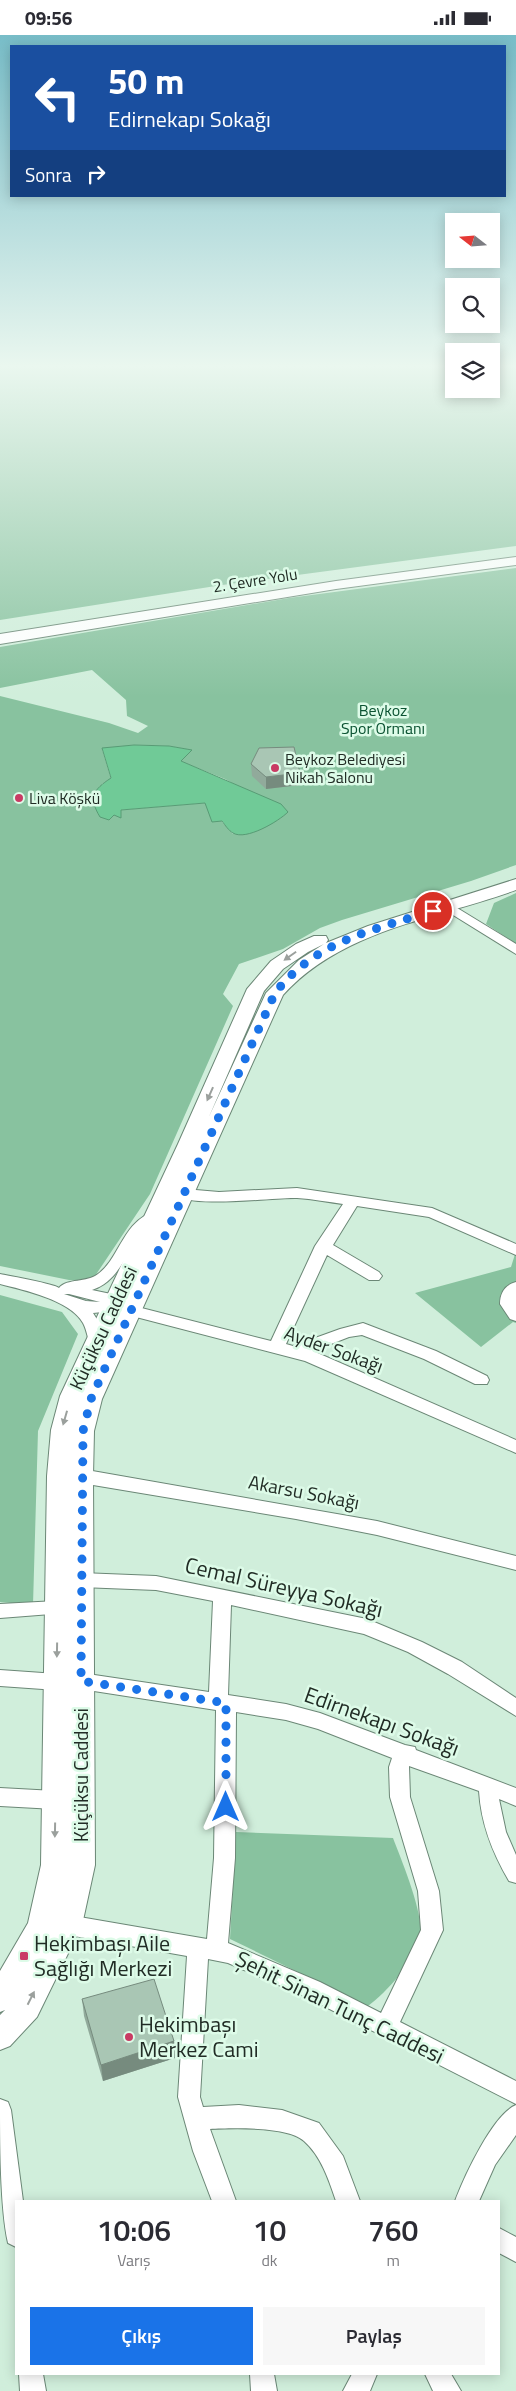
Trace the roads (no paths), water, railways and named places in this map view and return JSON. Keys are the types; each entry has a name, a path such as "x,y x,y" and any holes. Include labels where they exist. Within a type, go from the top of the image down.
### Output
{"highway":[{"name":"2. Çevre Yolu","path":"0,629 308,579 516,552"},
{"name":"2. Çevre Yolu","path":"0,639 336,585 516,561"}],"main road":[{"name":"Küçüksu Caddesi","path":"444,903 516,874"},
{"name":"Küçüksu Caddesi","path":"0,2036 27,2007 55,1923 81,1865 69,1682 69,1607 83,1431 91,1399 99,1382 122,1308 155,1216 196,1146 275,993 293,972 315,956 367,926 516,884"},
{"name":"Küçüksu Caddesi","path":"70,1581 62,1430 71,1396 97,1341 122,1308 184,1194 196,1146"},
{"name":"Küçüksu Caddesi","path":"0,1998 55,1923 55,1800 69,1682"}],"street":[{"path":"444,903 516,950"},
{"path":"184,1194 219,1197 297,1193 432,1213 516,1250"},
{"path":"276,1348 290,1310 323,1247 352,1200"},
{"path":"63,1294 101,1282 110,1273 135,1232 155,1216"},
{"path":"323,1247 374,1276"},
{"path":"0,1279 63,1294 83,1311 95,1329 97,1341"},
{"path":"516,1287 508,1295 508,1304 516,1315"},
{"name":"Ayder Sokağı","path":"63,1294 100,1310 122,1308 309,1356 516,1447"},
{"path":"292,1352 316,1346 352,1330 363,1329 430,1355 481,1379"},
{"name":"Akarsu Sokağı","path":"81,1475 368,1526 516,1563"},
{"name":"Cemal Süreyya Sokağı","path":"70,1581 156,1583 367,1627 415,1647 455,1668 516,1708"},
{"path":"222,1596 222,1702 226,1807 222,1911 207,1949 189,2097 224,2200"},
{"path":"0,1611 69,1607"},
{"name":"Edirnekapı Sokağı","path":"0,1678 69,1682 286,1712 320,1721 408,1753 516,1797"},
{"path":"386,2027 432,1931 433,1915 427,1886 404,1816 399,1791 400,1763 408,1753"},
{"path":"488,1786 490,1810 498,1845 516,1874"},
{"path":"0,1797 55,1800"},
{"name":"Şehit Sinan Tunç Caddesi","path":"55,1923 229,1953 312,1989 516,2093"},
{"path":"0,2111 15,2227"},
{"path":"467,2200 487,2157 516,2115"},
{"path":"196,2119 239,2116 282,2121 311,2131 335,2164 348,2200"},
{"path":"500,2242 516,2250"},
{"path":"31,2375 33,2391"},
{"path":"262,2375 264,2391"},
{"path":"356,2391 364,2375"},
{"path":"438,2375 448,2391"}],"place":[{"name":"Beykoz Belediyesi Nikah Salonu","path":"275,768"},
{"name":"Liva Köşkü","path":"19,798"},
{"name":"Hekimbaşı Aile Sağlığı Merkezi","path":"24,1956"},
{"name":"Hekimbaşı Merkez Cami","path":"129,2037"}],"park label":[{"name":"Beykoz Spor Ormanı","path":"383,719"}]}
